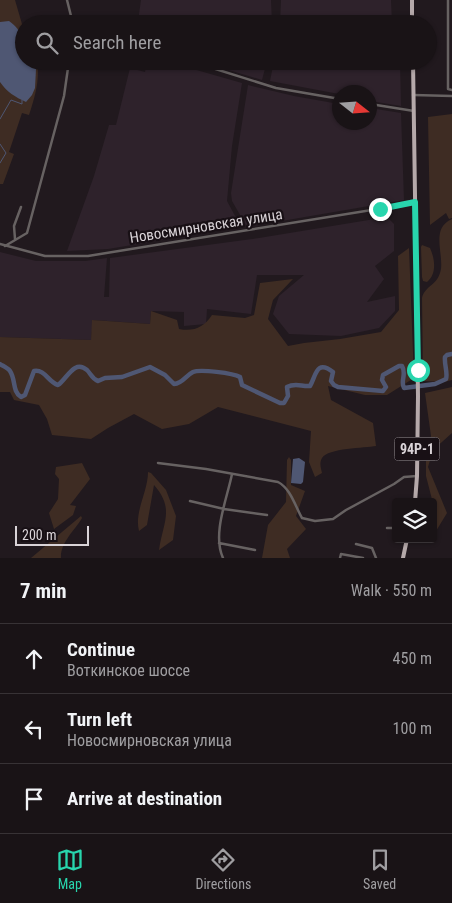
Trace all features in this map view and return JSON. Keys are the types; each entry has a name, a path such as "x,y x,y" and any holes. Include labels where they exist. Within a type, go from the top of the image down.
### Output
{"main road":[{"path":"412,0 412,15"},
{"path":"413,70 415,202"},
{"name":"94Р-1","path":"415,202 418,370 415,498"},
{"path":"403,558 406,543"}],"street":[{"path":"67,0 71,15"},
{"path":"448,0 448,89 452,90"},
{"path":"5,246 27,232 64,96 68,70"},
{"path":"219,70 276,88 332,98"},
{"path":"414,95 452,96"},
{"path":"377,105 414,111"},
{"name":"Новосмирновская улица","path":"0,244 45,256 88,256 415,202"},
{"path":"15,239 14,226 21,207"},
{"path":"158,463 278,482 284,486 297,506 302,518 315,521 333,519 404,477 417,476"},
{"path":"223,558 219,543 232,474"},
{"path":"190,501 224,509 268,515"},
{"path":"387,528 392,528"},
{"path":"219,543 255,550"},
{"path":"356,544 372,548 376,558"},
{"path":"340,557 363,558"}],"shaded area":[{"path":"0,0 15,0 19,15 15,15 15,70 38,70 37,82 29,115 22,113 9,152 14,154 3,184 0,184"},
{"path":"141,0 271,0 272,15 139,15"},
{"path":"281,0 391,0 392,15 280,15"},
{"path":"130,70 145,72 145,70 196,70 242,83 232,146 227,201 241,227 108,249 67,251 94,176 109,125 116,125"},
{"path":"229,70 265,70 262,80"},
{"path":"272,70 400,70 401,106 377,102 377,85 332,85 332,93 270,81"},
{"path":"248,85 332,103 332,130 377,130 377,109 401,113 404,200 247,227 232,201 231,193"},
{"path":"452,114 452,218 449,219 446,213 430,225 428,117"},
{"path":"387,217 394,224 394,251 375,266 384,279 367,302 395,296 395,311 379,328 341,336 289,334 273,314 279,296 304,275 257,275 251,314 207,309 206,324 184,326 184,312 151,311 150,324 93,320 91,340 0,337 0,252 36,261 85,261 107,258 104,297 109,297 110,258 259,238"},
{"path":"452,219 452,380 444,382 423,381 422,298 426,290 439,275 441,269 440,234 446,223"},
{"path":"422,245 430,248 434,261 434,271 427,282 423,281 422,277"},
{"path":"409,248 414,378 387,395 365,395 328,386 331,400 373,423 376,446 331,452 322,458 320,466 322,473 315,477 309,462 311,431 218,407 189,424 162,429 134,414 91,439 52,435 47,419 39,405 14,400 10,392 0,392 0,337 91,340 92,320 150,324 151,311 177,320 179,329 194,329 206,323 212,315 245,318 254,315 260,283 293,279 273,300 268,319 288,346 381,332 399,310 398,256"},
{"path":"452,387 452,433 433,450 428,467 447,513 437,529 437,498 432,498 426,476 426,458 431,436 425,393"},
{"path":"289,457 291,460 291,485 305,491 296,516 306,529 287,549 290,558 262,558 268,525 286,502 287,460"},
{"path":"82,463 90,479 70,505 76,506 73,515 54,529 49,513 58,499 59,479 55,474 56,467"},
{"path":"148,472 166,490 176,516 173,540 159,550 166,509 164,501 154,485 147,525 139,531 138,524"},
{"path":"81,516 82,518 63,547 61,558 31,558"}],"water":[{"path":"9,21 15,26 15,70 36,70 35,88 26,102 5,89 0,82 0,22"},
{"path":"299,458 305,462 303,482 301,484 291,483 293,459"}],"waterway":[{"path":"0,119 11,100 22,104 22,100"},
{"path":"0,144 6,153 0,163"},
{"path":"0,364 10,371 16,392 21,397 25,395 34,371 41,372 58,385 74,368 78,367 87,370 98,381 105,378 122,377 150,367 165,375 174,384 197,371 216,372 240,377 242,385 280,403 284,403 288,396 287,387 296,385 310,386 317,370 323,367 333,372 331,381 338,387 383,391 386,387 382,380 383,375 399,366 402,366 403,369 404,388 435,384 446,379 445,357 452,354"}],"route":[{"path":"380,209 415,202 418,370"}]}
